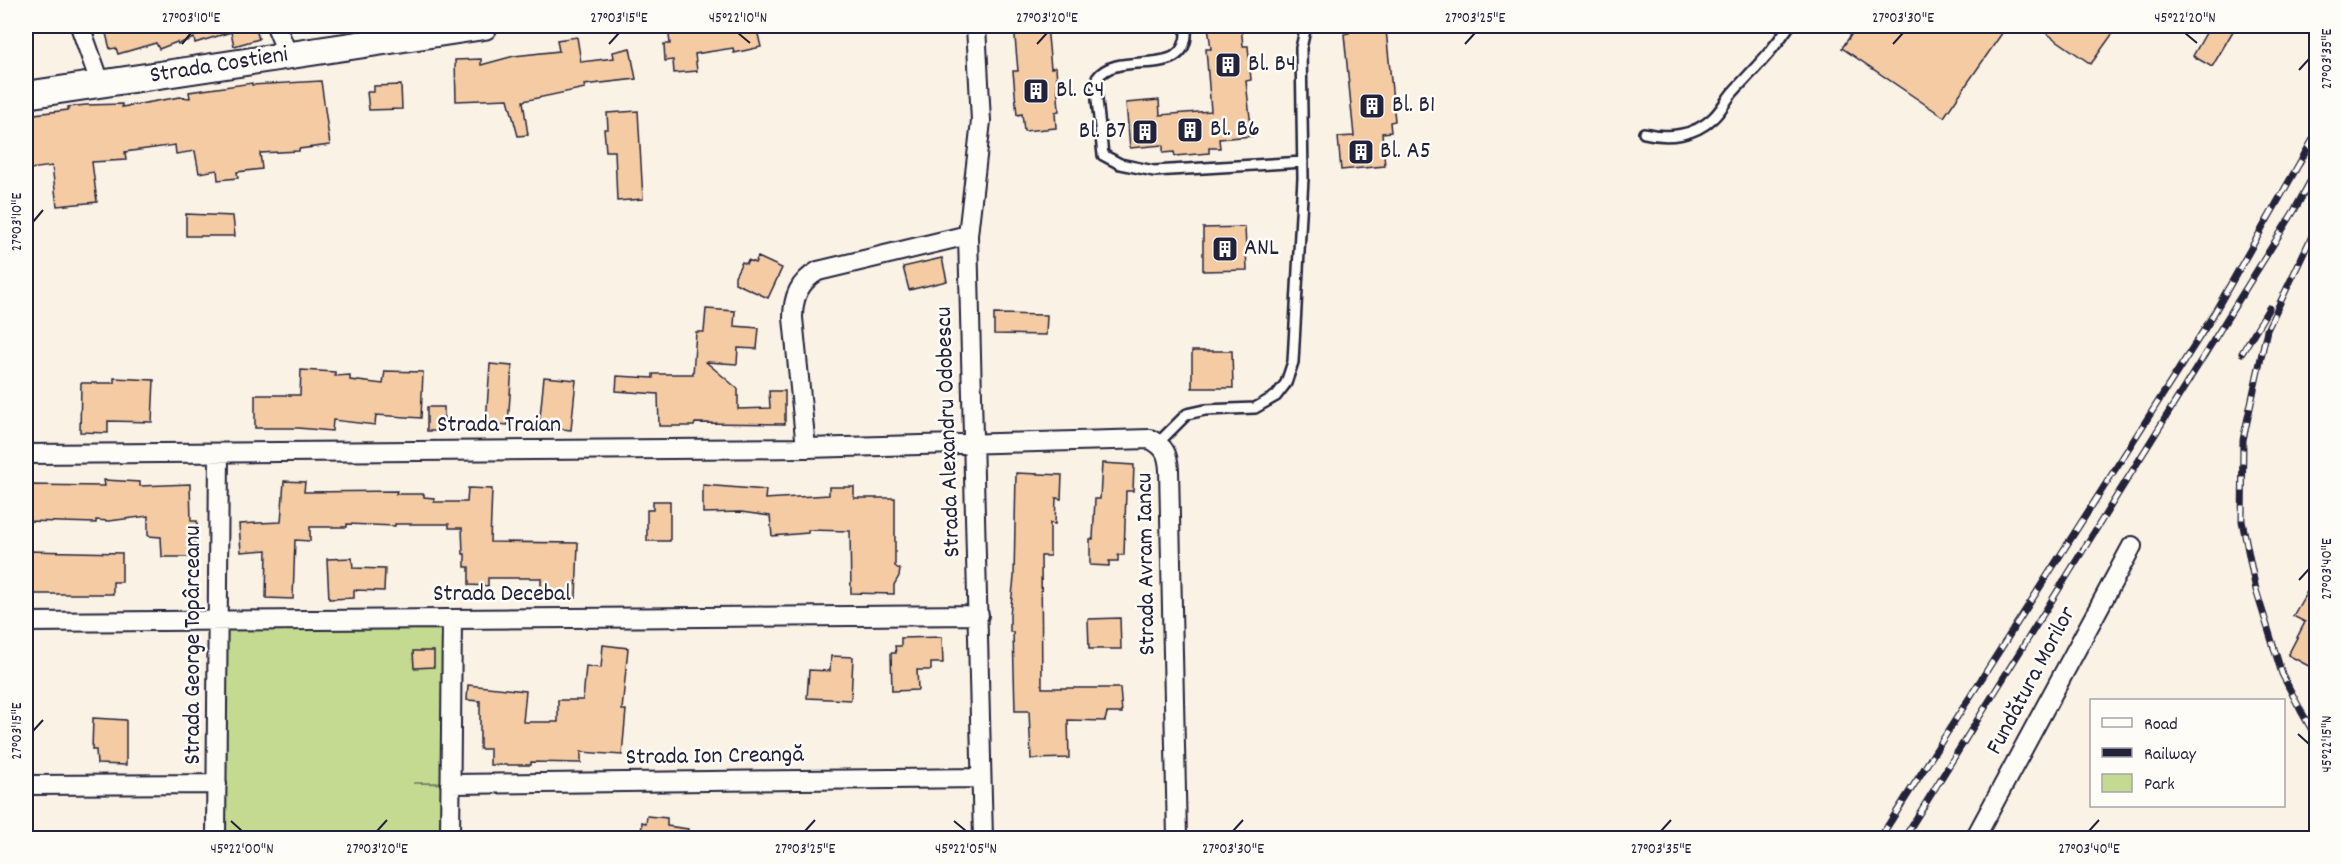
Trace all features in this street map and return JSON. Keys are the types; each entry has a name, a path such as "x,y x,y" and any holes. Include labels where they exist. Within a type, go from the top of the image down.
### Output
{"street":[{"path":"80,26 101,85"},
{"path":"276,26 288,55"},
{"name":"Strada Costieni","path":"26,95 101,85 440,29 484,26"},
{"name":"Strada Alexandru Odobescu","path":"976,26 981,121 968,235 983,838"},
{"path":"806,448 793,318 795,297 800,286 808,277 818,272 968,235"},
{"name":"Strada Avram Iancu","path":"972,444 1150,439 1158,443 1168,455 1177,838"},
{"name":"Strada Traian","path":"26,453 806,448 972,444"},
{"name":"Strada George Topârceanu","path":"216,838 219,453"},
{"name":"Fundătura Morilor","path":"1975,838 2132,546"},
{"name":"Strada Decebal","path":"26,621 979,615"},
{"path":"450,838 452,619"},
{"name":"Strada Ion Creangă","path":"450,784 981,778"},
{"path":"26,785 216,784"}],"lane":[{"path":"1186,26 1184,46 1176,55 1163,60 1110,68 1097,78 1103,155 1120,165 1154,171 1303,162"},
{"path":"1158,443 1187,414 1214,409 1254,408 1276,396 1286,383 1293,362 1303,162 1301,48 1306,26"},
{"path":"1644,133 1672,136 1703,127 1715,117 1732,93 1777,45 1789,26"}],"green space":[{"path":"223,623 448,623 446,783 413,783 450,784 450,838 216,838"}],"building":[{"path":"104,26 255,26 259,39 234,46 231,32 195,43 194,38 159,49 156,43 118,54 116,48 110,49"},
{"path":"756,26 761,47 734,53 733,48 695,54 697,71 674,73 673,60 665,61 664,44 670,44 668,27"},
{"name":"Bl. C4","path":"1014,26 1047,26 1051,68 1056,67 1059,111 1055,112 1056,128 1024,131 1022,114 1017,115 1013,71 1018,71"},
{"path":"1208,26 1241,26 1243,46 1248,46 1251,80 1246,81 1252,136 1219,139 1220,148 1209,148 1209,153 1175,156 1174,152 1163,153 1163,145 1130,148 1126,103 1159,100 1160,115 1211,111 1206,49 1211,49"},
{"path":"1348,26 1381,26 1381,31 1386,30 1395,121 1390,122 1391,132 1382,133 1385,166 1341,170 1338,137 1354,136 1344,34 1349,33"},
{"path":"1857,26 2007,26 1944,117 1842,48"},
{"path":"2036,26 2118,26 2091,64"},
{"path":"2210,26 2236,26 2212,67 2193,56"},
{"path":"577,37 581,62 614,58 613,52 630,48 636,79 584,85 585,88 523,101 528,135 518,136 508,99 456,101 455,60 481,59 481,65 514,56 559,51 557,40"},
{"path":"321,81 330,145 299,149 299,151 260,153 262,169 237,172 238,178 218,180 217,170 199,173 195,151 176,154 175,145 125,152 126,160 92,162 97,202 57,206 52,166 30,169 26,115 68,110 68,107 86,105 122,104 122,107 180,97 190,98 189,92 252,83 252,85"},
{"path":"401,85 402,109 369,110 367,92 374,92 374,86"},
{"path":"638,111 643,199 617,201 615,151 606,151 604,129 608,129 607,113"},
{"path":"186,214 233,216 235,236 186,236"},
{"name":"ANL","path":"1245,227 1247,270 1203,271 1203,228"},
{"path":"758,257 782,268 768,298 735,283 735,276 742,262 746,264 748,260 755,263"},
{"path":"942,258 947,281 909,290 903,267"},
{"path":"706,309 735,311 734,326 759,328 757,349 738,348 737,364 706,362 738,389 738,409 770,408 769,391 785,391 785,424 695,423 694,426 659,426 658,394 616,391 617,376 653,378 653,374 693,374 696,332 704,332"},
{"path":"994,314 1047,315 1046,335 994,334"},
{"path":"1192,351 1232,351 1233,388 1192,388"},
{"path":"490,364 512,366 508,425 486,423"},
{"path":"301,370 335,372 335,376 350,375 350,380 383,384 385,371 423,372 421,418 376,415 375,425 333,420 332,431 255,428 255,395 300,395"},
{"path":"544,377 576,380 571,430 539,427"},
{"path":"114,378 154,380 152,422 108,421 108,433 80,432 81,383 114,383"},
{"path":"427,407 444,407 444,431 427,431"},
{"path":"1102,463 1134,465 1133,491 1126,491 1124,555 1118,555 1118,561 1109,561 1109,566 1090,565 1090,539 1093,539 1095,499 1100,499"},
{"path":"1016,473 1062,475 1061,499 1056,498 1055,524 1050,523 1050,556 1041,556 1042,688 1120,688 1122,713 1107,713 1105,721 1068,720 1069,758 1031,759 1029,711 1015,711 1013,632 1010,632 1010,615 1014,577"},
{"path":"104,480 140,482 140,486 190,484 191,521 197,521 197,537 194,537 198,557 162,557 161,537 148,536 148,516 109,521 96,520 96,523 26,521 26,485 105,486"},
{"path":"284,481 305,482 304,492 397,491 396,494 424,494 424,497 434,498 434,502 467,502 468,488 492,489 490,542 578,543 576,598 541,596 541,578 488,578 488,586 469,585 469,567 465,567 462,528 449,528 449,524 395,524 395,526 347,524 347,527 310,527 310,541 295,540 293,599 266,598 267,550 241,552 239,524 281,522"},
{"path":"703,485 766,490 765,499 829,495 829,487 854,487 854,498 895,498 895,566 900,570 894,585 894,594 851,593 850,531 808,530 808,533 772,536 770,516 741,512 703,513"},
{"path":"653,501 670,501 670,541 647,541 647,510 653,510"},
{"path":"26,551 122,553 122,582 113,582 113,594 26,594"},
{"path":"352,558 353,568 385,569 384,591 354,590 354,598 329,599 327,559"},
{"path":"2316,576 2316,670 2288,655 2305,622 2293,616"},
{"path":"1120,618 1121,649 1089,649 1088,619"},
{"path":"942,637 943,663 931,663 931,670 917,670 918,690 892,691 891,653 896,653 895,646 901,646 901,638"},
{"path":"603,645 628,648 622,710 626,710 622,755 581,752 581,763 531,762 531,765 490,765 490,749 480,749 480,701 467,700 468,685 526,691 523,722 558,722 558,700 583,700 586,666 601,668"},
{"path":"413,651 434,651 434,667 414,668"},
{"path":"831,656 853,657 851,700 807,698 809,670 830,671"},
{"path":"93,718 126,720 126,765 97,764 96,750 92,750"},
{"path":"647,816 667,818 667,826 688,829 687,838 641,838 642,822 646,823"}],"railway":[{"path":"1880,838 2209,322 2316,134"},
{"path":"1904,838 2294,211 2316,171"},
{"path":"2311,238 2267,330 2243,440 2242,521 2256,590 2282,674 2316,737"},
{"path":"2242,353 2269,308"}],"place":[{"name":"Bl. B4","path":"1228,65"},
{"name":"Bl. C4","path":"1036,91"},
{"name":"Bl. B1","path":"1372,106"},
{"name":"Bl. B6","path":"1190,130"},
{"name":"Bl. B7","path":"1145,132"},
{"name":"Bl. A5","path":"1361,152"},
{"name":"ANL","path":"1225,249"}]}
